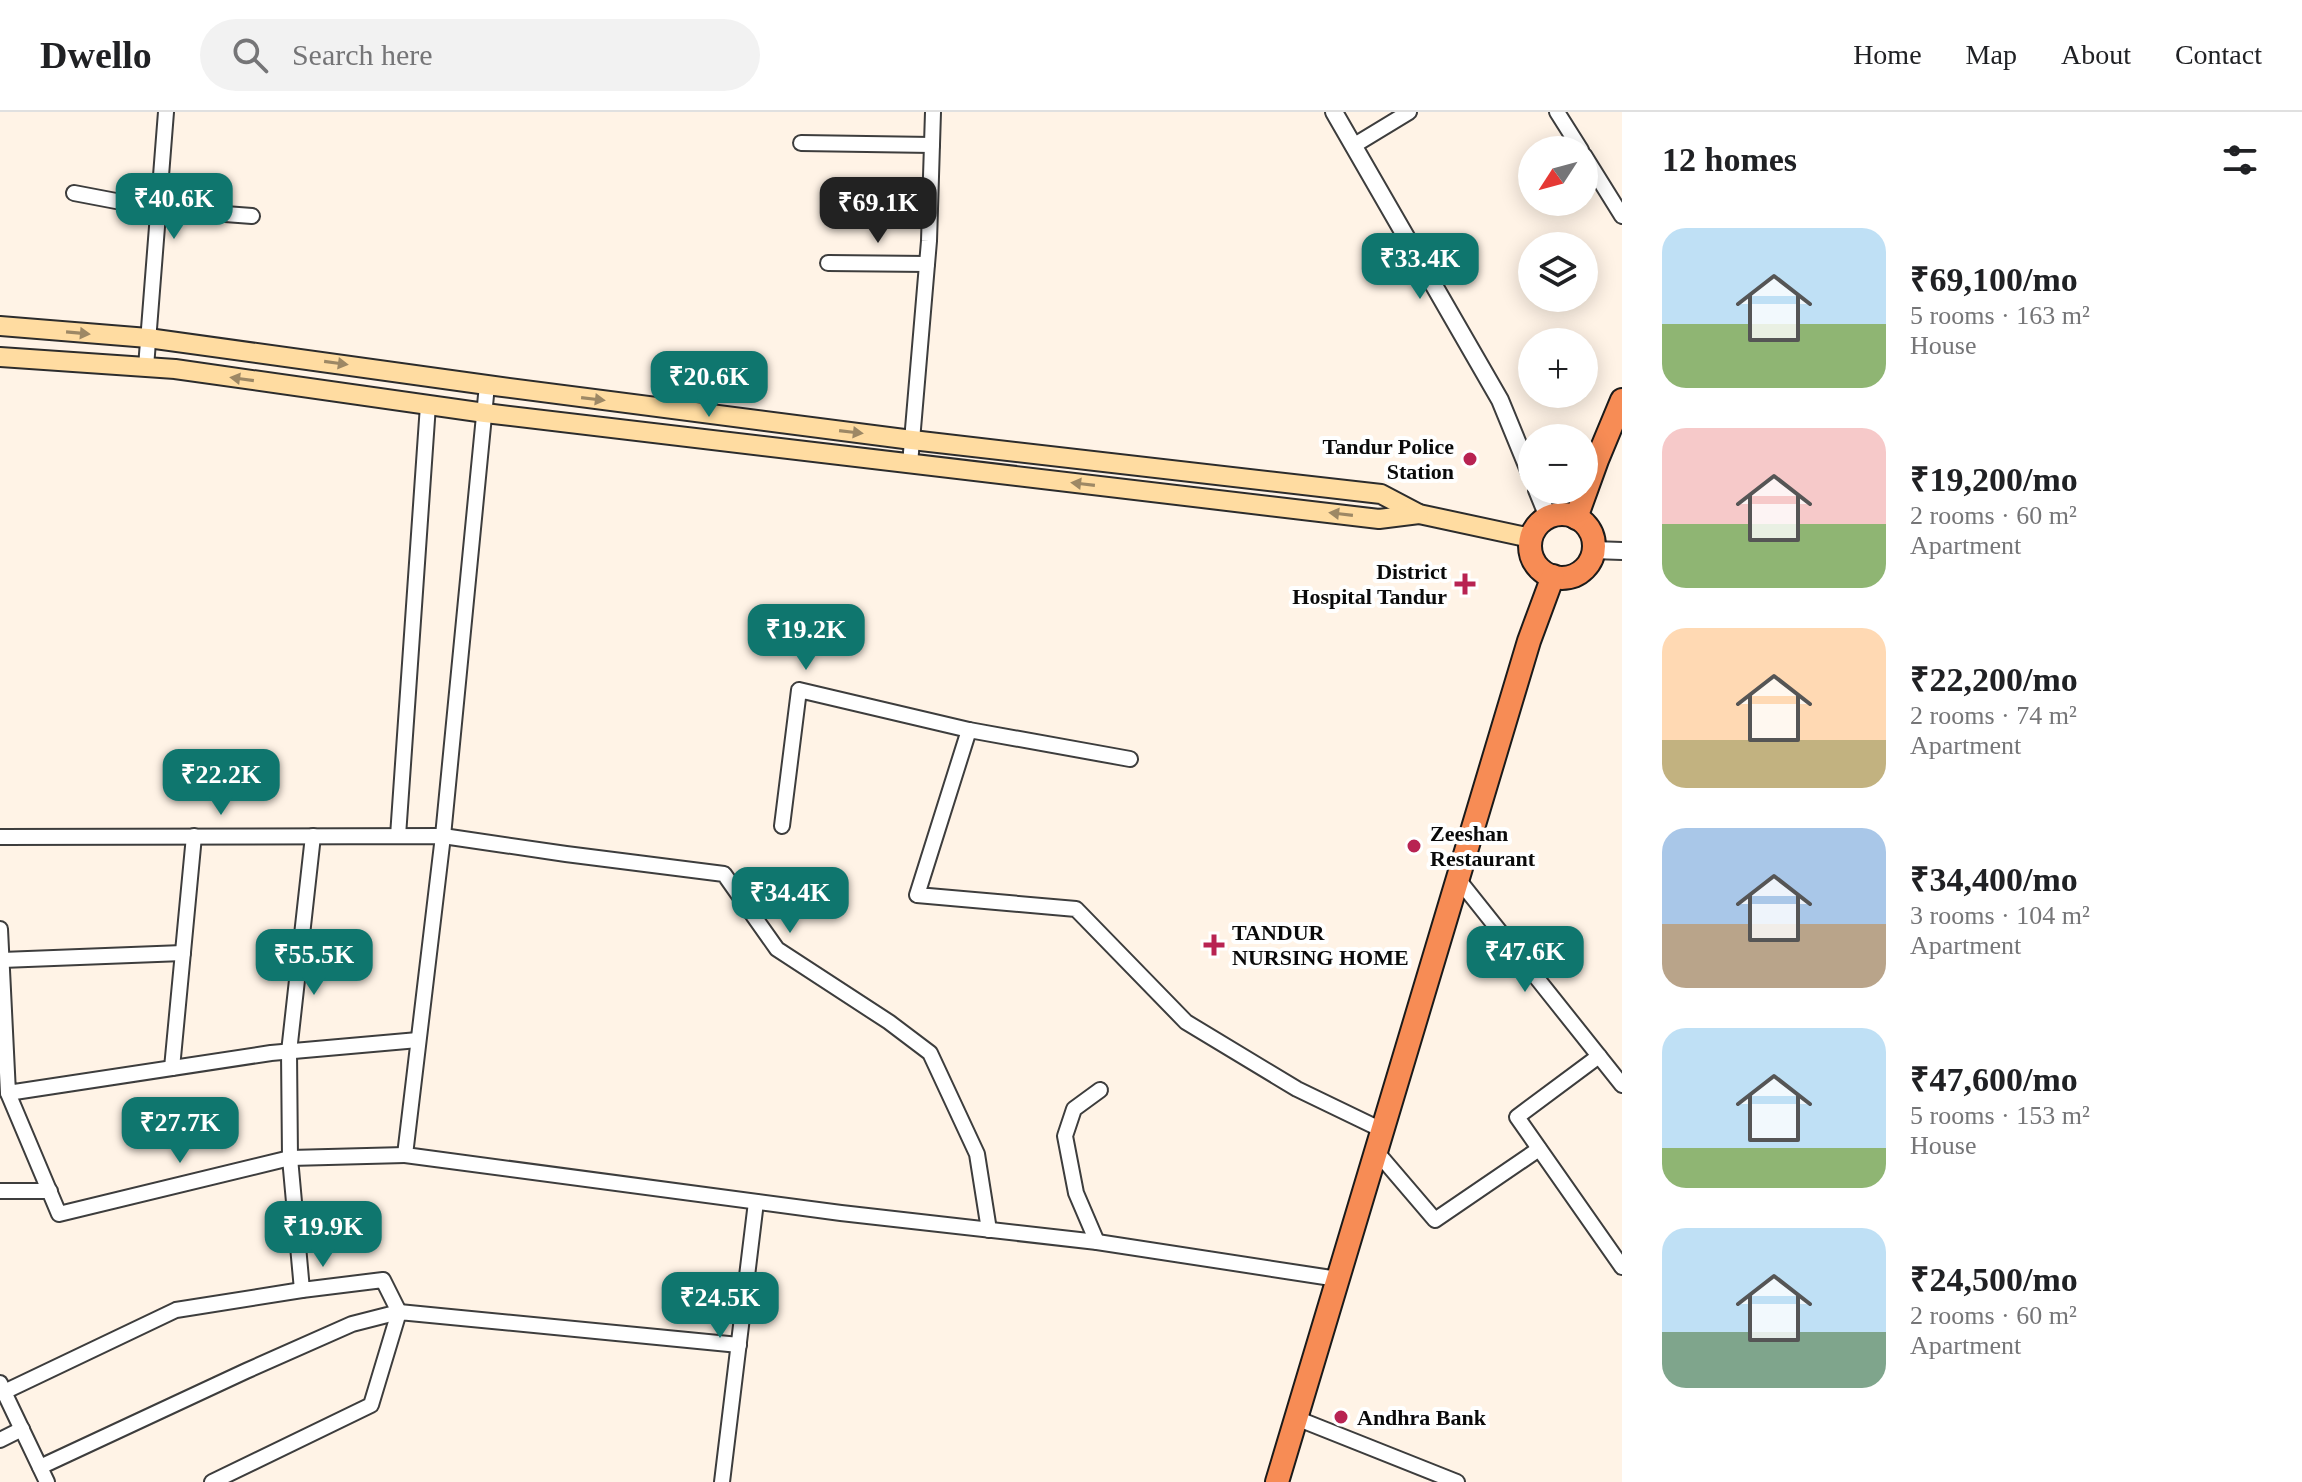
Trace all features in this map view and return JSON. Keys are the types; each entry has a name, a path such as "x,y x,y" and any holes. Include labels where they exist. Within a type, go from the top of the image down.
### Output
{"highway":[{"path":"1576,518 1622,400"},
{"path":"1560,514 1576,518 1587,526 1592,537 1592,555 1583,570 1573,576 1553,576 1539,568 1532,558 1531,538 1540,522 1548,517 1560,514"},
{"path":"1277,1482 1529,641 1553,576"}],"main road":[{"path":"0,326 148,338 912,440 1381,494 1419,514 1531,538"},
{"path":"0,357 175,369 485,413 1379,519 1419,514"}],"street":[{"path":"146,367 166,112"},
{"path":"910,464 927,264 933,112"},
{"path":"1334,112 1500,400 1518,444"},
{"path":"1353,146 1409,112"},
{"path":"1557,112 1572,136"},
{"path":"801,143 932,145"},
{"path":"1598,178 1622,216"},
{"path":"74,193 158,209 252,216"},
{"path":"828,263 927,264"},
{"path":"405,1155 443,836 487,385"},
{"path":"398,836 428,405"},
{"path":"1543,504 1548,517"},
{"path":"1593,550 1622,551"},
{"path":"782,826 799,690 969,730 1130,759"},
{"path":"969,730 917,895 1076,909 1186,1022 1379,1141 1435,1220 1539,1149"},
{"path":"172,1068 194,836"},
{"path":"302,1290 290,1158 289,1052 313,836"},
{"path":"0,837 443,836 724,874 777,949 889,1022 930,1053 977,1154 989,1230"},
{"path":"1458,879 1622,1085"},
{"path":"0,929 8,1093 59,1214 290,1158 405,1155 756,1202 1097,1242 1338,1279"},
{"path":"2,960 183,953"},
{"path":"8,1093 289,1052 418,1040"},
{"path":"1599,1056 1517,1117 1622,1267"},
{"path":"1097,1242 1076,1193 1065,1136 1074,1109 1100,1090"},
{"path":"0,1191 50,1191"},
{"path":"722,1482 756,1202"},
{"path":"47,1482 2,1387 176,1310 383,1280 399,1312 371,1405 212,1482"},
{"path":"40,1467 352,1324 399,1312 739,1345"},
{"path":"1296,1418 1457,1482"},
{"path":"0,1440 22,1429"}],"place":[{"name":"Tandur Police Station","path":"1470,459"},
{"name":"District Hospital Tandur","path":"1465,584"},
{"name":"Zeeshan Restaurant","path":"1414,846"},
{"name":"TANDUR NURSING HOME","path":"1214,945"},
{"name":"Andhra Bank","path":"1341,1417"}]}
